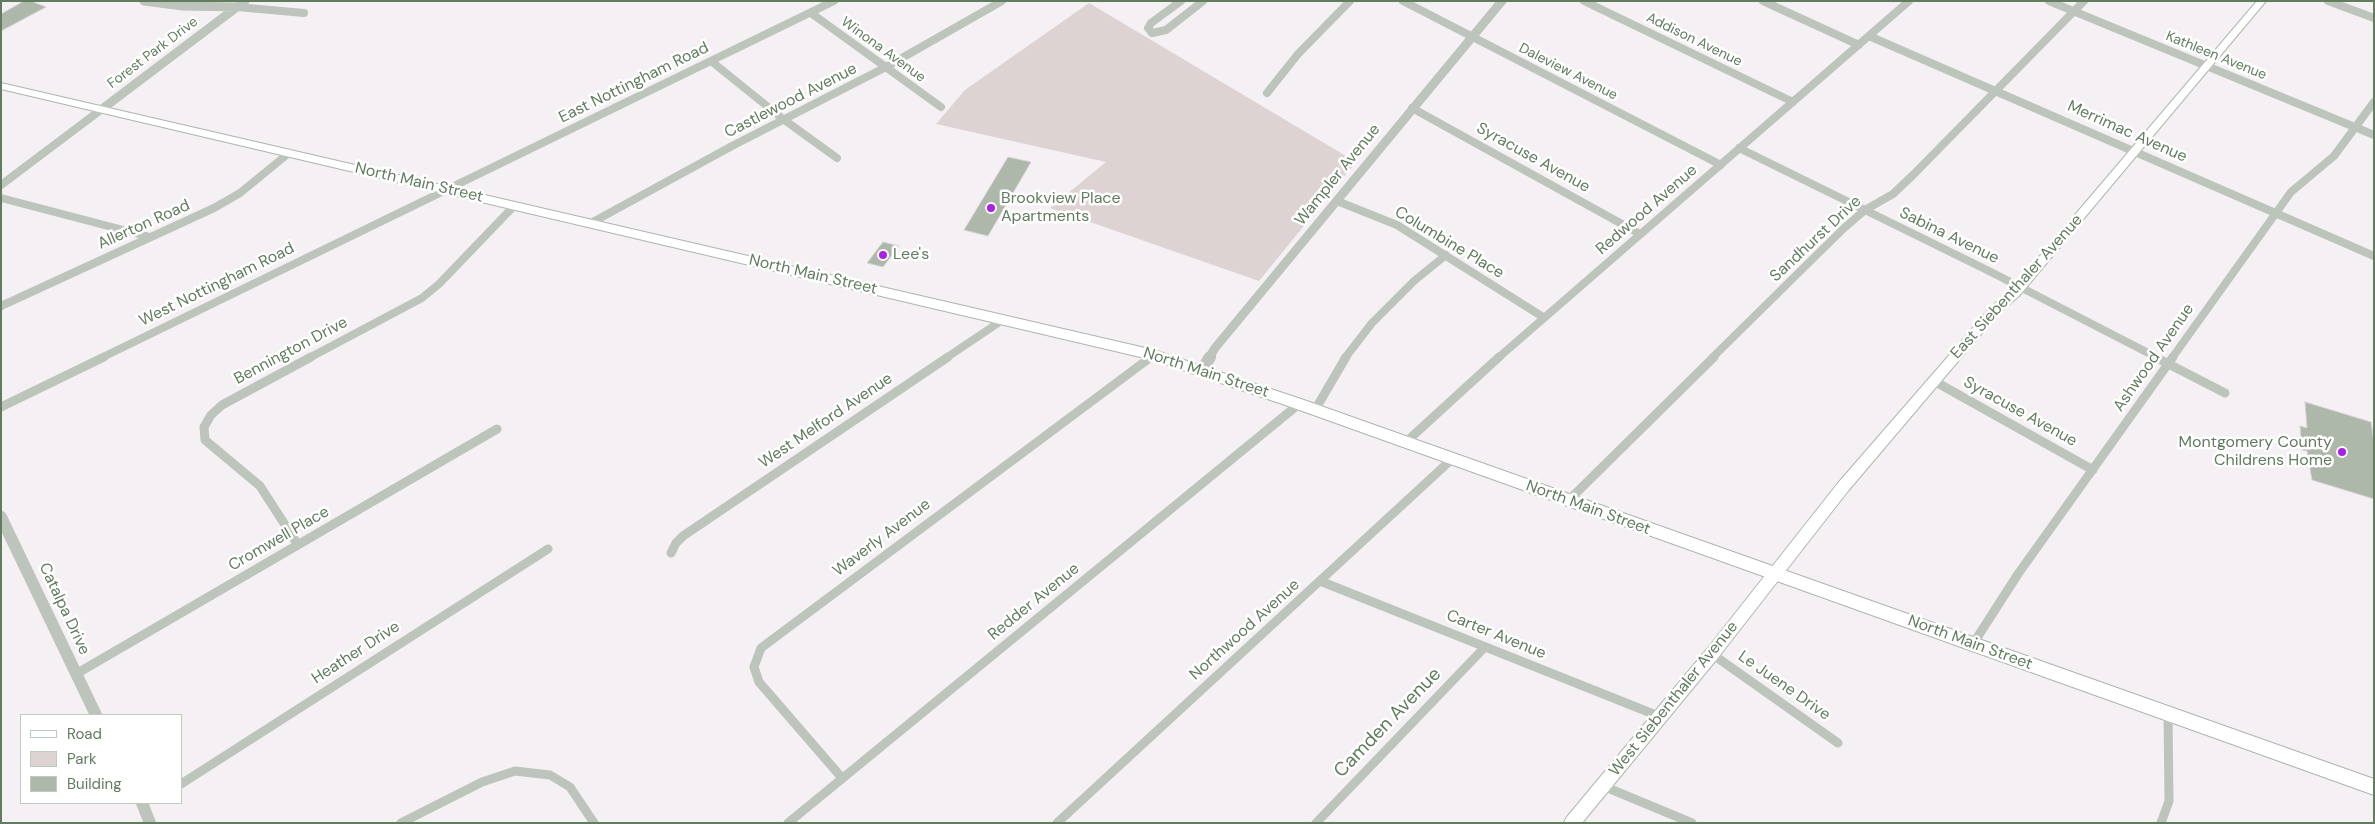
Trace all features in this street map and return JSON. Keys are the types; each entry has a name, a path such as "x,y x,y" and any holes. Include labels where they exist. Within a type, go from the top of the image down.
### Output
{"main road":[{"name":"East Siebenthaler Avenue","path":"1774,573 1843,487 1995,310 2020,287 2262,1"},
{"name":"North Main Street","path":"1,86 1154,355 1299,404 2374,787"},
{"name":"West Siebenthaler Avenue","path":"1572,823 1712,654 1774,573"}],"street":[{"path":"144,1 183,6 237,7 304,13"},
{"name":"Forest Park Drive","path":"102,109 245,1"},
{"name":"East Nottingham Road","path":"446,190 834,1"},
{"name":"Castlewood Avenue","path":"591,223 783,119 886,67 1002,1"},
{"path":"1180,1 1151,23 1148,28 1152,33 1166,30 1203,1"},
{"path":"1267,93 1298,54 1350,1"},
{"name":"Daleview Avenue","path":"1404,1 1721,165"},
{"name":"Wampler Avenue","path":"1202,370 1215,348 1471,36 1502,1"},
{"name":"Addison Avenue","path":"1584,1 1793,102"},
{"path":"1762,1 1859,45"},
{"name":"Redwood Avenue","path":"1406,442 1543,316 1721,165 1909,1"},
{"name":"Kathleen Avenue","path":"2049,1 2374,135"},
{"name":"Sandhurst Drive","path":"1568,501 1843,229 1864,210 1893,194 2084,1"},
{"path":"2328,1 2374,18"},
{"name":"Winona Avenue","path":"811,13 941,107"},
{"name":"Merrimac Avenue","path":"1869,36 2135,150 2374,256"},
{"path":"711,61 783,119 837,158"},
{"name":"Ashwood Avenue","path":"1973,644 2018,574 2276,212 2291,192 2334,156 2374,102"},
{"name":"Syracuse Avenue","path":"1412,108 1640,234"},
{"path":"1,185 102,109"},
{"name":"Sabina Avenue","path":"1739,148 2020,287 2225,393"},
{"name":"Allerton Road","path":"1,306 214,208 232,198 289,153"},
{"name":"West Nottingham Road","path":"1,407 446,190"},
{"path":"1,198 150,237"},
{"name":"Columbine Place","path":"1337,201 1397,225 1543,316"},
{"name":"Bennington Drive","path":"298,544 260,486 204,440 204,427 211,415 222,405 236,397 422,298 440,284 514,206"},
{"path":"1315,410 1343,361 1372,323 1414,281 1446,255"},
{"name":"West Melford Avenue","path":"671,553 676,542 683,536 1004,319"},
{"name":"Waverly Avenue","path":"842,778 760,682 754,667 754,660 761,648 1154,355"},
{"name":"Syracuse Avenue","path":"1934,381 2092,470"},
{"name":"Redder Avenue","path":"788,823 1299,404"},
{"name":"Cromwell Place","path":"76,674 497,429"},
{"name":"Northwood Avenue","path":"1057,823 1452,459"},
{"name":"Catalpa Drive","path":"1,517 96,714"},
{"name":"Heather Drive","path":"182,783 548,549"},
{"name":"Carter Avenue","path":"1320,582 1661,717"},
{"name":"Camden Avenue","path":"1316,823 1485,647"},
{"name":"Le Juene Drive","path":"1712,654 1838,743"},
{"path":"2160,823 2169,801 2168,714"},
{"path":"400,823 482,782 514,771 529,771 550,775 570,788 594,823"},
{"path":"1603,786 1692,823"},
{"path":"146,804 150,823"}],"green space":[{"path":"1089,3 1356,162 1259,281 1050,208 1106,162 936,124 965,90"}],"building":[{"path":"24,1 31,1 46,7 1,31 1,14"},
{"name":"Brookview Place Apartments","path":"1008,157 1031,162 988,236 964,230"},
{"name":"Lee's","path":"883,242 899,246 883,267 867,263"},
{"name":"Montgomery County Childrens Home","path":"2305,402 2371,422 2374,442 2374,499 2312,480 2307,451 2302,450 2300,426 2307,428"}],"place":[{"name":"Brookview Place Apartments","path":"991,208"},
{"name":"Lee's","path":"883,255"},
{"name":"Montgomery County Childrens Home","path":"2342,452"}]}
